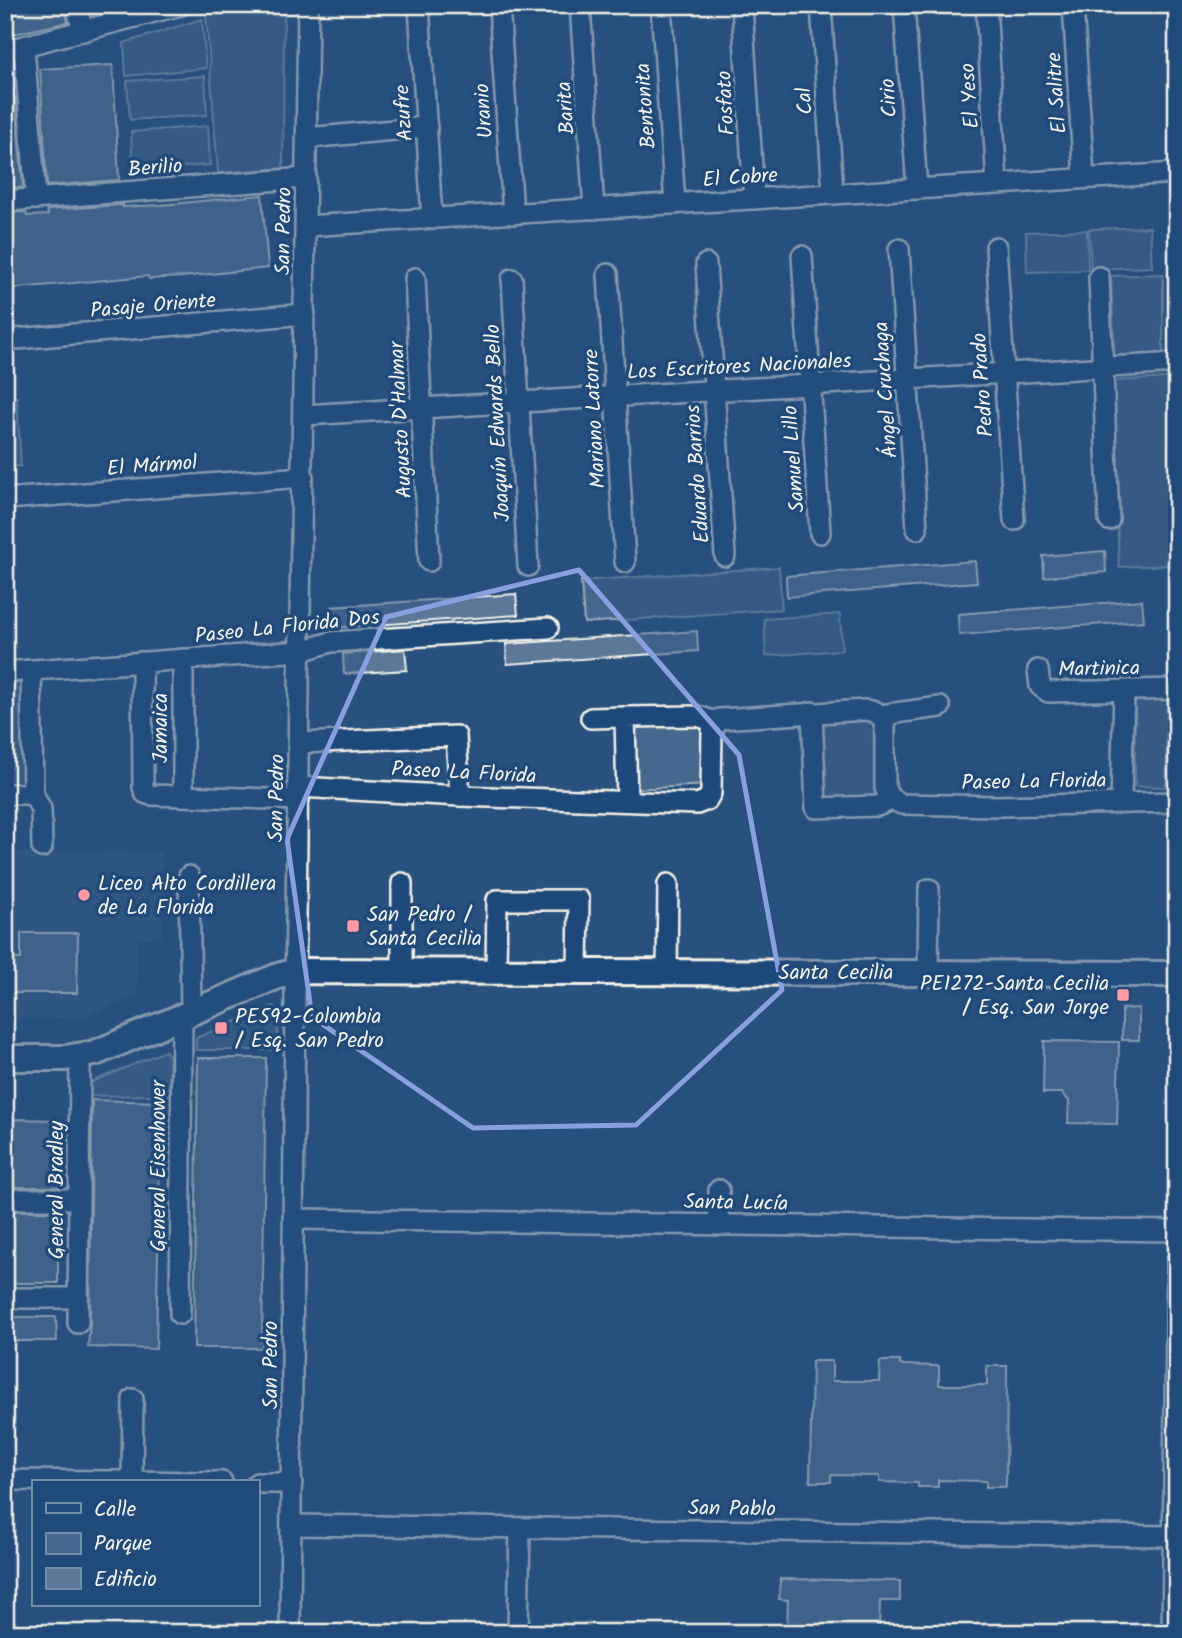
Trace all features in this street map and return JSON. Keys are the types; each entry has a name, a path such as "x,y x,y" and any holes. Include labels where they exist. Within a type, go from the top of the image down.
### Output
{"main road":[{"name":"Santa Cecilia","path":"5,1058 80,1057 109,1048 278,976 296,971 1177,974"}],"street":[{"path":"76,5 83,31"},
{"path":"36,198 11,45 83,31 147,10 181,5"},
{"name":"San Pedro","path":"290,1633 308,5"},
{"name":"Azufre","path":"419,5 432,219"},
{"name":"Uranio","path":"499,5 513,214"},
{"name":"Barita","path":"580,5 594,209"},
{"name":"Bentonita","path":"662,5 675,204"},
{"name":"Fosfato","path":"742,5 754,199"},
{"name":"Cal","path":"821,5 833,194"},
{"name":"Cirio","path":"904,5 917,189"},
{"name":"El Yeso","path":"986,5 998,184"},
{"name":"El Salitre","path":"1073,5 1084,178"},
{"path":"307,138 427,127"},
{"name":"El Cobre","path":"306,226 1177,173"},
{"name":"Berilio","path":"6,201 306,178"},
{"name":"Pedro Prado","path":"996,247 1014,520"},
{"name":"Ángel Cruchaga","path":"899,249 917,529"},
{"name":"Samuel Lillo","path":"802,256 820,533"},
{"name":"Eduardo Barrios","path":"706,264 725,556"},
{"name":"Mariano Latorre","path":"608,274 625,562"},
{"path":"1098,277 1110,520"},
{"name":"Augusto D'Halmar","path":"415,278 429,561"},
{"name":"Joaquín Edwards Bello","path":"512,279 528,566"},
{"name":"Pasaje Oriente","path":"5,340 305,314"},
{"name":"Los Escritores Nacionales","path":"304,415 1177,363"},
{"name":"El Mármol","path":"5,499 303,477"},
{"name":"Paseo La Florida Dos","path":"5,672 301,650 331,642 548,628"},
{"name":"Jamaica","path":"183,659 183,796"},
{"name":"Jamaica","path":"142,662 145,793"},
{"path":"31,670 33,794 41,809 42,847"},
{"name":"Martinica","path":"1038,670 1040,686 1048,692 1177,689"},
{"path":"1121,802 1124,690"},
{"path":"591,718 698,716 715,722 724,718 812,712 866,710 880,715 940,707"},
{"name":"Paseo La Florida","path":"812,712 816,808 877,806 892,800 905,805 998,806 1177,802"},
{"path":"880,715 885,728 885,788 892,800"},
{"path":"625,717 626,802"},
{"name":"Paseo La Florida","path":"145,793 151,796 299,793 460,796 697,804 707,800 711,789 712,731 715,722"},
{"name":"Paseo La Florida","path":"300,743 456,736 460,796"},
{"path":"5,794 33,794"},
{"name":"General Eisenhower","path":"180,1314 189,876"},
{"path":"402,883 402,971"},
{"path":"667,972 668,884"},
{"path":"928,972 929,889"},
{"path":"496,971 496,900 579,900 578,971"},
{"name":"General Bradley","path":"78,1323 80,1057"},
{"path":"718,1225 719,1190"},
{"path":"5,1199 79,1199"},
{"name":"Santa Lucía","path":"294,1219 1177,1231"},
{"path":"1171,1633 1177,1260"},
{"path":"5,1298 78,1298"},
{"path":"132,1399 132,1480"},
{"path":"5,1480 32,1480"},
{"path":"259,1483 292,1483"},
{"name":"San Pablo","path":"291,1525 520,1528 1174,1548"},
{"path":"518,1633 520,1528"}],"highlighted area":[{"path":"579,570 739,755 782,990 636,1125 473,1128 312,1017 287,839 386,617"}],"shaded area":[{"name":"Liceo Alto Cordillera de La Florida","path":"5,852 162,852 162,937 138,939 137,995 82,1018 5,1019"}],"green space":[{"path":"239,5 284,5 283,168 218,173 206,14"},
{"path":"202,19 206,68 126,76 124,43"},
{"path":"205,76 207,115 130,120 127,81"},
{"path":"208,126 210,165 133,171 131,132"},
{"path":"1150,227 1152,267 1091,269 1089,229"},
{"path":"1087,230 1088,270 1027,272 1026,232"},
{"path":"1163,274 1163,354 1115,356 1111,276"},
{"path":"1169,378 1175,565 1119,567 1112,381"},
{"path":"17,397 21,466 5,467 5,398"},
{"path":"779,567 782,609 584,623 581,581"},
{"path":"840,614 842,650 766,656 764,619"},
{"path":"5,683 25,683 25,786 5,786"},
{"path":"1135,695 1167,695 1166,787 1135,786"},
{"path":"873,719 876,801 811,804 808,722"},
{"path":"706,723 709,785 631,789 629,727"},
{"path":"273,1006 278,1009 278,1050 196,1050 196,1038"},
{"path":"165,1051 169,1055 169,1095 87,1096 87,1084"}],"building":[{"path":"5,5 64,5 68,22 5,36"},
{"path":"113,65 119,180 47,186 40,69"},
{"path":"15,97 23,187 5,189 5,98"},
{"path":"262,195 268,268 9,289 5,213 48,215 47,210 161,205"},
{"path":"1105,551 1106,572 1044,577 1043,556"},
{"path":"975,561 977,582 787,597 786,576"},
{"path":"516,594 518,615 332,628 330,607"},
{"path":"1142,600 1144,621 959,635 958,614"},
{"path":"697,631 698,651 507,664 506,644"},
{"path":"405,649 407,670 344,674 343,654"},
{"path":"21,933 78,933 77,993 5,993 5,959 21,959"},
{"path":"1139,1008 1139,1040 1122,1040 1122,1009"},
{"path":"1044,1041 1119,1042 1117,1124 1068,1123 1069,1101 1062,1093 1043,1093"},
{"path":"198,1058 266,1058 262,1348 194,1348"},
{"path":"92,1100 161,1102 156,1349 88,1347"},
{"path":"5,1119 60,1120 60,1187 5,1187"},
{"path":"5,1211 58,1211 58,1283 5,1283"},
{"path":"5,1317 56,1317 57,1341 5,1341"},
{"path":"812,1361 832,1361 832,1381 879,1381 880,1361 900,1361 900,1365 939,1366 939,1385 987,1385 987,1366 1007,1366 1006,1487 986,1487 986,1481 938,1480 938,1487 918,1487 918,1483 879,1482 879,1476 831,1475 831,1482 810,1482"},
{"path":"780,1579 900,1581 900,1601 880,1601 879,1633 787,1633 788,1600 779,1599"}],"place":[{"name":"Liceo Alto Cordillera de La Florida","path":"84,895"},
{"name":"San Pedro / Santa Cecilia","path":"353,926"},
{"name":"PE1272-Santa Cecilia / Esq. San Jorge","path":"1123,995"},
{"name":"PE592-Colombia / Esq. San Pedro","path":"221,1028"}]}
